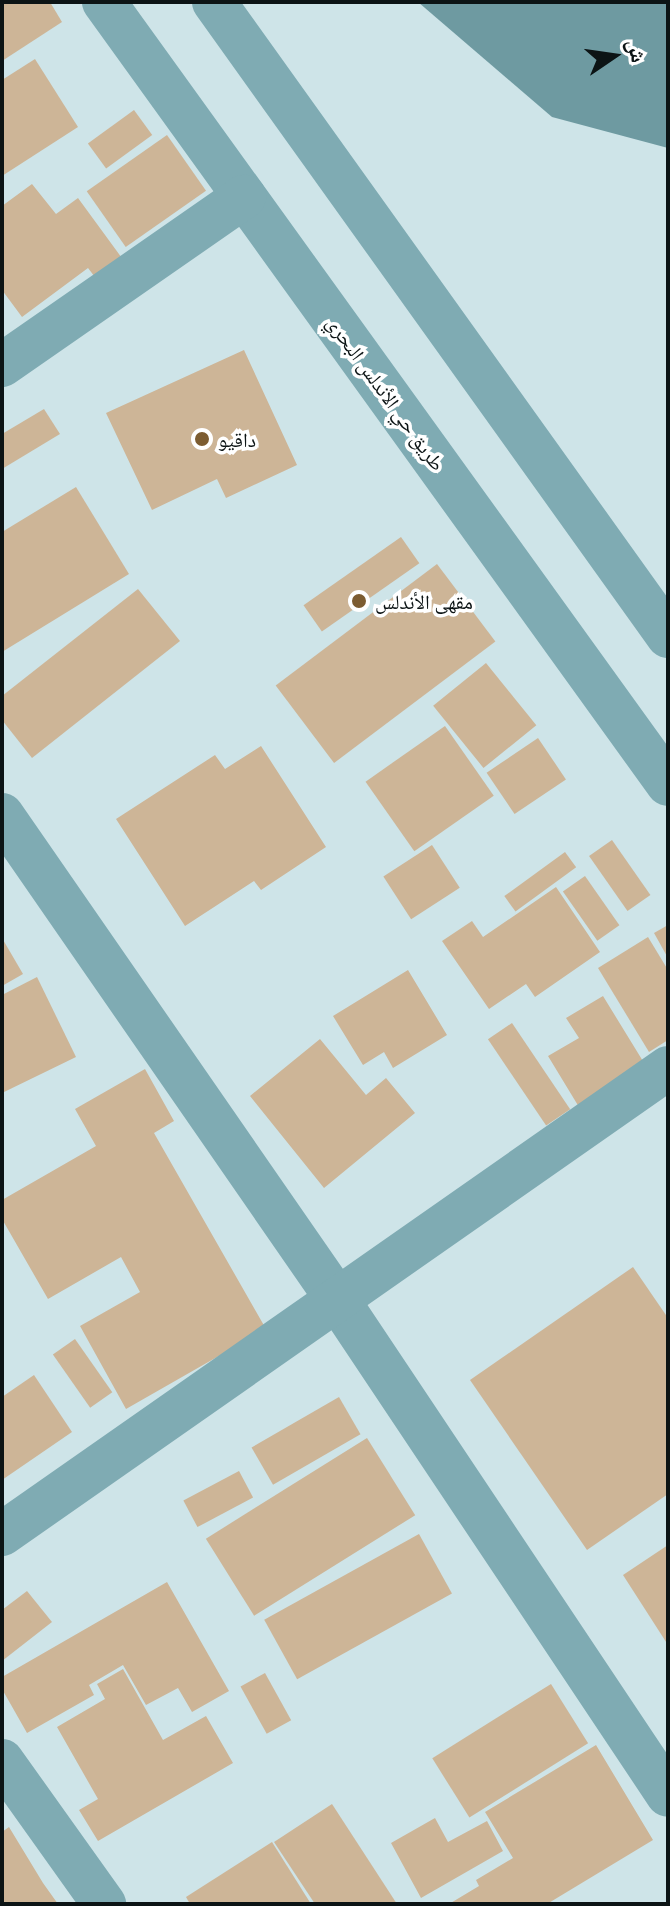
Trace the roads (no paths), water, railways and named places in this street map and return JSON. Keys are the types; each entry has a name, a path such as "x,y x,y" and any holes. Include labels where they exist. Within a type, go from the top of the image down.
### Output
{"street":[{"name":"طريق حي الأندلس البحري","path":"104,2 668,784"},
{"path":"214,2 668,636"},
{"path":"2,365 244,197"},
{"path":"2,815 337,1299 668,1795"},
{"path":"2,1534 668,1068"},
{"path":"2,1761 104,1904"}],"water":[{"path":"418,2 668,2 668,148 552,117"}],"place":[{"name":"داقيو","path":"202,439"},
{"name":"مقهى الأندلس","path":"359,601"}]}
